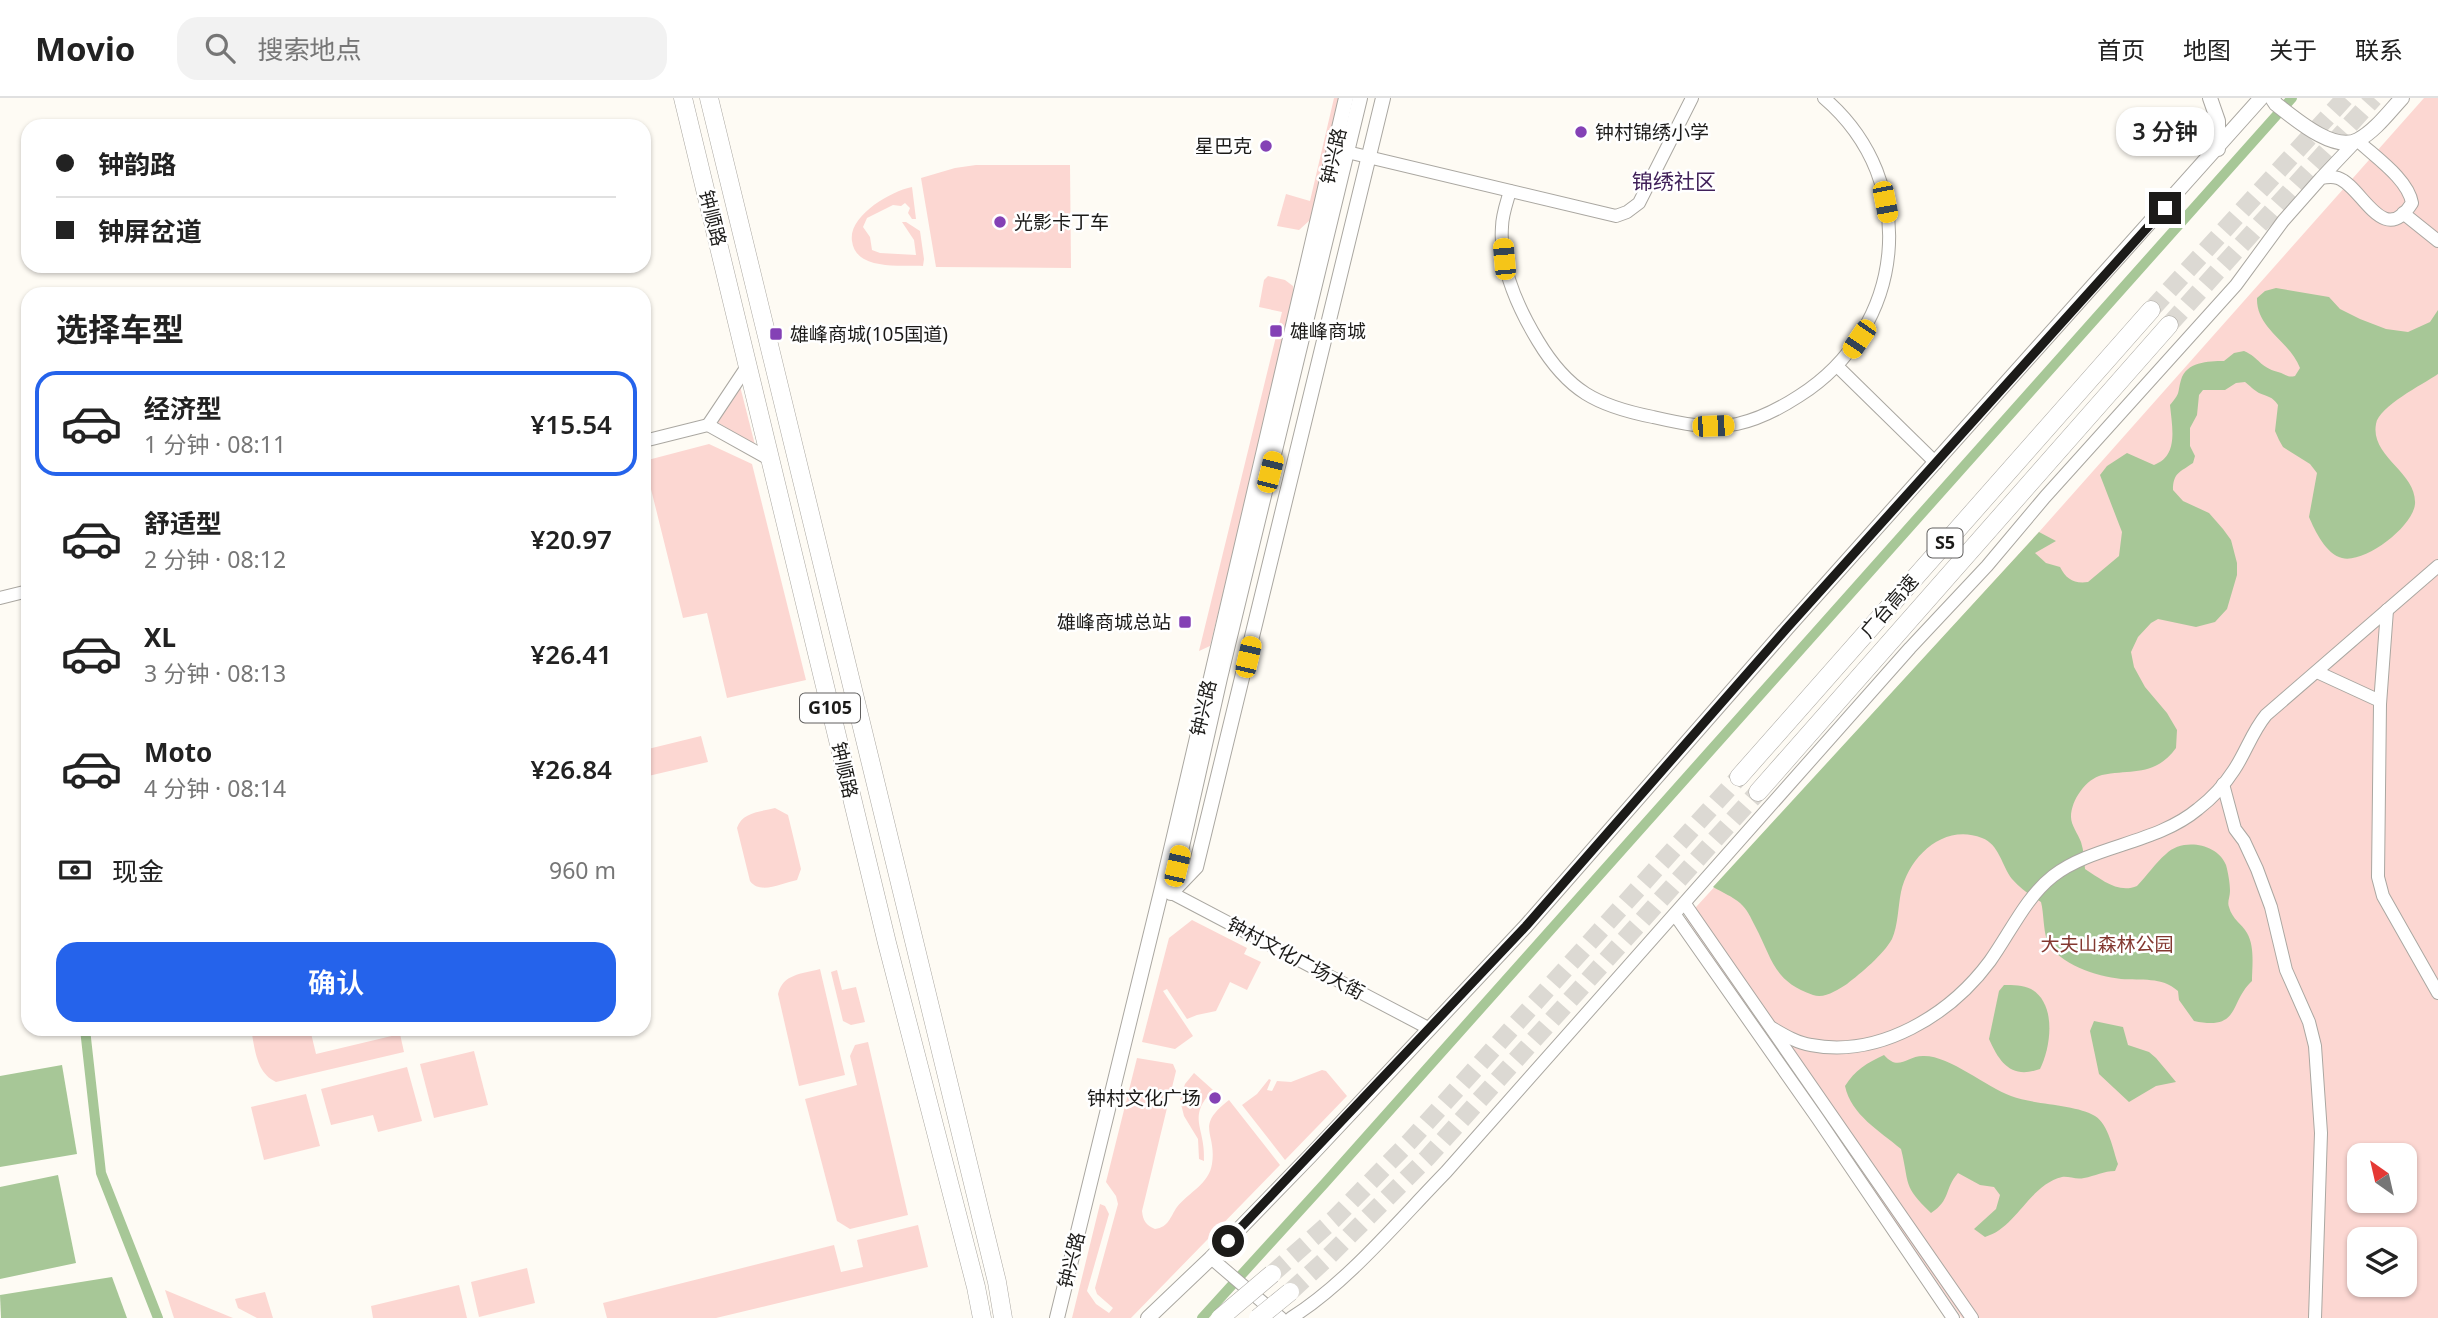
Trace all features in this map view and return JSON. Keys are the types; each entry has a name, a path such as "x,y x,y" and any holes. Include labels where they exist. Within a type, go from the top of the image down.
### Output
{"highway":[{"name":"钟顺路","path":"683,98 919,1074 982,1318"},
{"name":"钟顺路","path":"709,98 946,1069 997,1282 1003,1318"},
{"name":"广台高速","path":"1739,777 2151,310"},
{"name":"广台高速","path":"1758,792 2169,325"},
{"path":"919,1074 946,1069"},
{"path":"1220,1318 1272,1274"},
{"path":"1258,1318 1290,1292"}],"main road":[{"name":"钟兴路","path":"1167,890 1346,98"},
{"name":"钟兴路","path":"1057,1318 1220,678 1360,98"},
{"path":"1167,890 1196,867 1384,98"},
{"path":"2210,98 2218,121 2218,149"},
{"path":"1148,1318 1216,1262 1526,926 1787,628 2218,149 2254,100 2274,101 2316,133 2348,142 2357,141 2373,128 2402,98"}],"street":[{"path":"1347,152 1616,216 1639,203 1692,98"},
{"path":"1510,191 1502,226 1504,259 1511,286 1519,307 1562,377 1588,395 1617,408 1651,417 1713,426 1734,425 1755,419 1781,408 1838,366 1867,327 1877,306 1887,261 1889,220 1880,182 1860,137 1824,98"},
{"path":"1291,1318 1321,1297 1446,1172 2236,285 2283,221 2321,178 2357,141 2404,183 2412,202 2403,213 2389,218 2379,216 2341,179 2321,178"},
{"path":"2403,213 2438,242"},
{"path":"651,439 708,425 748,365"},
{"path":"1838,366 1936,463"},
{"path":"708,425 769,459"},
{"path":"1772,1028 1808,1045 1828,1047 1872,1043 1912,1028 1949,1005 1968,988 2030,902 2053,876 2078,861 2148,837 2198,810 2234,771 2256,728 2266,715 2438,566"},
{"path":"0,598 21,593"},
{"path":"2387,610 2380,701 2378,877 2383,896 2438,993"},
{"path":"2317,672 2380,701"},
{"path":"2223,784 2235,829 2244,841 2257,869 2271,907 2286,970 2309,1022 2315,1046 2321,1133 2315,1318"},
{"name":"钟村文化广场大街","path":"1167,890 1430,1029"},
{"path":"1685,904 1972,1318"},
{"path":"1675,915 1953,1318"},
{"path":"1216,1262 1281,1318"}],"green space":[{"path":"1334,98 1341,98 1310,220 1299,230 1277,226 1286,194 1310,201"},
{"name":"大夫山森林公园","path":"2424,98 2438,98 2438,1318 1962,1318 1686,918 2039,532"},
{"name":"光影卡丁车","path":"976,165 1070,165 1071,268 936,267 921,178"},
{"path":"912,187 916,219 912,219 908,213 910,208 905,203 901,206 893,205 867,218 863,227 870,237 872,250 880,253 916,255 914,240 902,222 920,231 923,266 885,265 862,257 856,252 852,241 857,223 883,199"},
{"path":"1268,276 1285,280 1293,286 1295,299 1210,646 1199,651 1282,312 1259,307 1264,280"},
{"path":"740,386 755,445 717,422"},
{"path":"709,444 752,464 806,680 727,698 707,613 683,618 651,489 651,459"},
{"path":"701,736 708,762 651,775 651,748"},
{"path":"775,808 788,815 801,869 797,880 765,888 750,881 737,828 747,816"},
{"path":"1192,920 1247,948 1244,954 1261,962 1247,990 1230,982 1216,1011 1187,1019 1167,989 1163,991 1193,1036 1175,1049 1142,1042 1169,938"},
{"path":"820,969 845,1075 799,1086 778,994 780,987 788,979"},
{"path":"837,970 842,990 856,987 865,1022 851,1025 843,1021 831,972"},
{"path":"252,1036 312,1036 316,1054 400,1036 404,1052 276,1082 264,1073 255,1052"},
{"path":"868,1042 908,1215 850,1229 837,1221 805,1099 857,1085 850,1056 855,1045"},
{"path":"474,1051 488,1105 434,1118 420,1064"},
{"path":"1137,1058 1173,1064 1176,1071 1142,1211 1149,1226 1155,1229 1166,1224 1177,1207 1207,1177 1213,1153 1209,1130 1212,1117 1229,1100 1280,1165 1131,1318 1072,1318 1100,1204 1105,1206 1109,1214 1087,1291 1096,1304 1109,1313 1113,1308 1097,1294 1095,1288 1118,1204 1106,1182"},
{"path":"407,1067 422,1121 378,1132 373,1115 331,1125 321,1089"},
{"path":"1322,1070 1326,1071 1347,1096 1285,1160 1242,1105 1257,1094 1269,1079 1271,1080 1267,1090 1272,1091 1277,1081 1291,1082"},
{"path":"1194,1073 1213,1090 1200,1108 1199,1123 1204,1161 1199,1159 1198,1139 1184,1116 1180,1100 1185,1084"},
{"path":"306,1094 320,1146 264,1160 251,1107"},
{"path":"918,1225 928,1267 716,1318 607,1318 603,1303 834,1245 841,1272 863,1267 857,1240"},
{"path":"527,1268 535,1303 479,1317 471,1282"},
{"path":"459,1285 467,1318 373,1318 371,1306"},
{"path":"165,1290 233,1318 174,1318"},
{"path":"265,1292 273,1318 257,1318 238,1308 235,1299"}],"shaded area":[{"path":"2276,288 2329,297 2340,309 2360,319 2386,329 2408,332 2430,322 2438,310 2438,374 2393,403 2376,424 2376,436 2380,446 2414,493 2412,513 2397,533 2374,550 2351,558 2336,556 2322,541 2309,517 2317,473 2310,464 2283,447 2275,431 2278,405 2276,402 2245,382 2236,383 2225,390 2203,390 2199,395 2197,415 2190,428 2190,446 2195,456 2193,463 2176,476 2173,490 2183,501 2209,513 2231,540 2237,575 2227,609 2215,622 2196,627 2158,619 2138,637 2131,652 2134,667 2145,687 2167,713 2177,730 2176,748 2160,764 2151,768 2096,777 2077,797 2071,817 2082,845 2085,869 2116,887 2137,886 2162,858 2181,846 2199,845 2215,852 2221,858 2229,878 2229,907 2250,938 2252,950 2252,981 2232,1013 2220,1022 2194,1021 2179,1000 2178,991 2172,986 2151,980 2111,977 2069,963 2052,949 2047,940 2041,902 2012,879 2000,856 1988,841 1968,835 1941,839 1920,856 1905,879 1892,939 1859,975 1839,989 1822,996 1813,995 1790,983 1776,968 1745,908 1713,887 2039,532 2056,541 2035,553 2046,563 2060,567 2068,578 2075,581 2088,582 2119,556 2122,532 2100,475 2107,466 2127,453 2154,465 2167,455 2172,440 2170,405 2188,369 2205,362 2224,361 2234,353 2244,351 2267,368 2295,376 2300,368 2289,350 2268,327 2258,309 2257,298 2265,291"},
{"path":"2004,985 2031,989 2045,1005 2049,1038 2040,1069 2022,1072 2008,1067 1989,1039 1999,991"},
{"path":"2094,1021 2123,1027 2128,1045 2149,1052 2176,1082 2156,1086 2129,1102 2099,1074 2090,1031"},
{"path":"1884,1055 1898,1063 1917,1057 1933,1057 1956,1066 2011,1096 2077,1109 2095,1116 2104,1125 2110,1138 2118,1164 2115,1171 2081,1178 2062,1177 2051,1182 2041,1188 2006,1225 1985,1237 1974,1229 1996,1209 2000,1195 1994,1187 1980,1185 1958,1173 1942,1204 1931,1213 1911,1190 1901,1149 1860,1114 1853,1106 1845,1086 1862,1068"},
{"path":"62,1065 77,1154 0,1167 0,1076"},
{"path":"58,1175 76,1263 0,1279 0,1187"},
{"path":"112,1277 127,1318 1,1318 0,1295"}],"waterway":[{"path":"1202,1318 2292,98"},
{"path":"86,1036 101,1173 158,1318"}],"tunnel":[{"path":"2151,310 2345,98"},
{"path":"2169,325 2374,98"},
{"path":"1272,1274 1334,1219 1410,1141 1739,777"},
{"path":"1290,1292 1427,1158 1758,792"}],"place":[{"name":"钟村锦绣小学","path":"1581,132"},
{"name":"星巴克","path":"1266,146"},
{"name":"光影卡丁车","path":"1000,222"},
{"name":"雄峰商城","path":"1276,331"},
{"name":"雄峰商城(105国道)","path":"776,334"},
{"name":"雄峰商城总站","path":"1185,622"},
{"name":"钟村文化广场","path":"1215,1098"}],"district":[{"name":"锦绣社区","path":"1674,182"}],"route":[{"path":"1228,1241 1526,926 1787,628 2165,208"}]}
